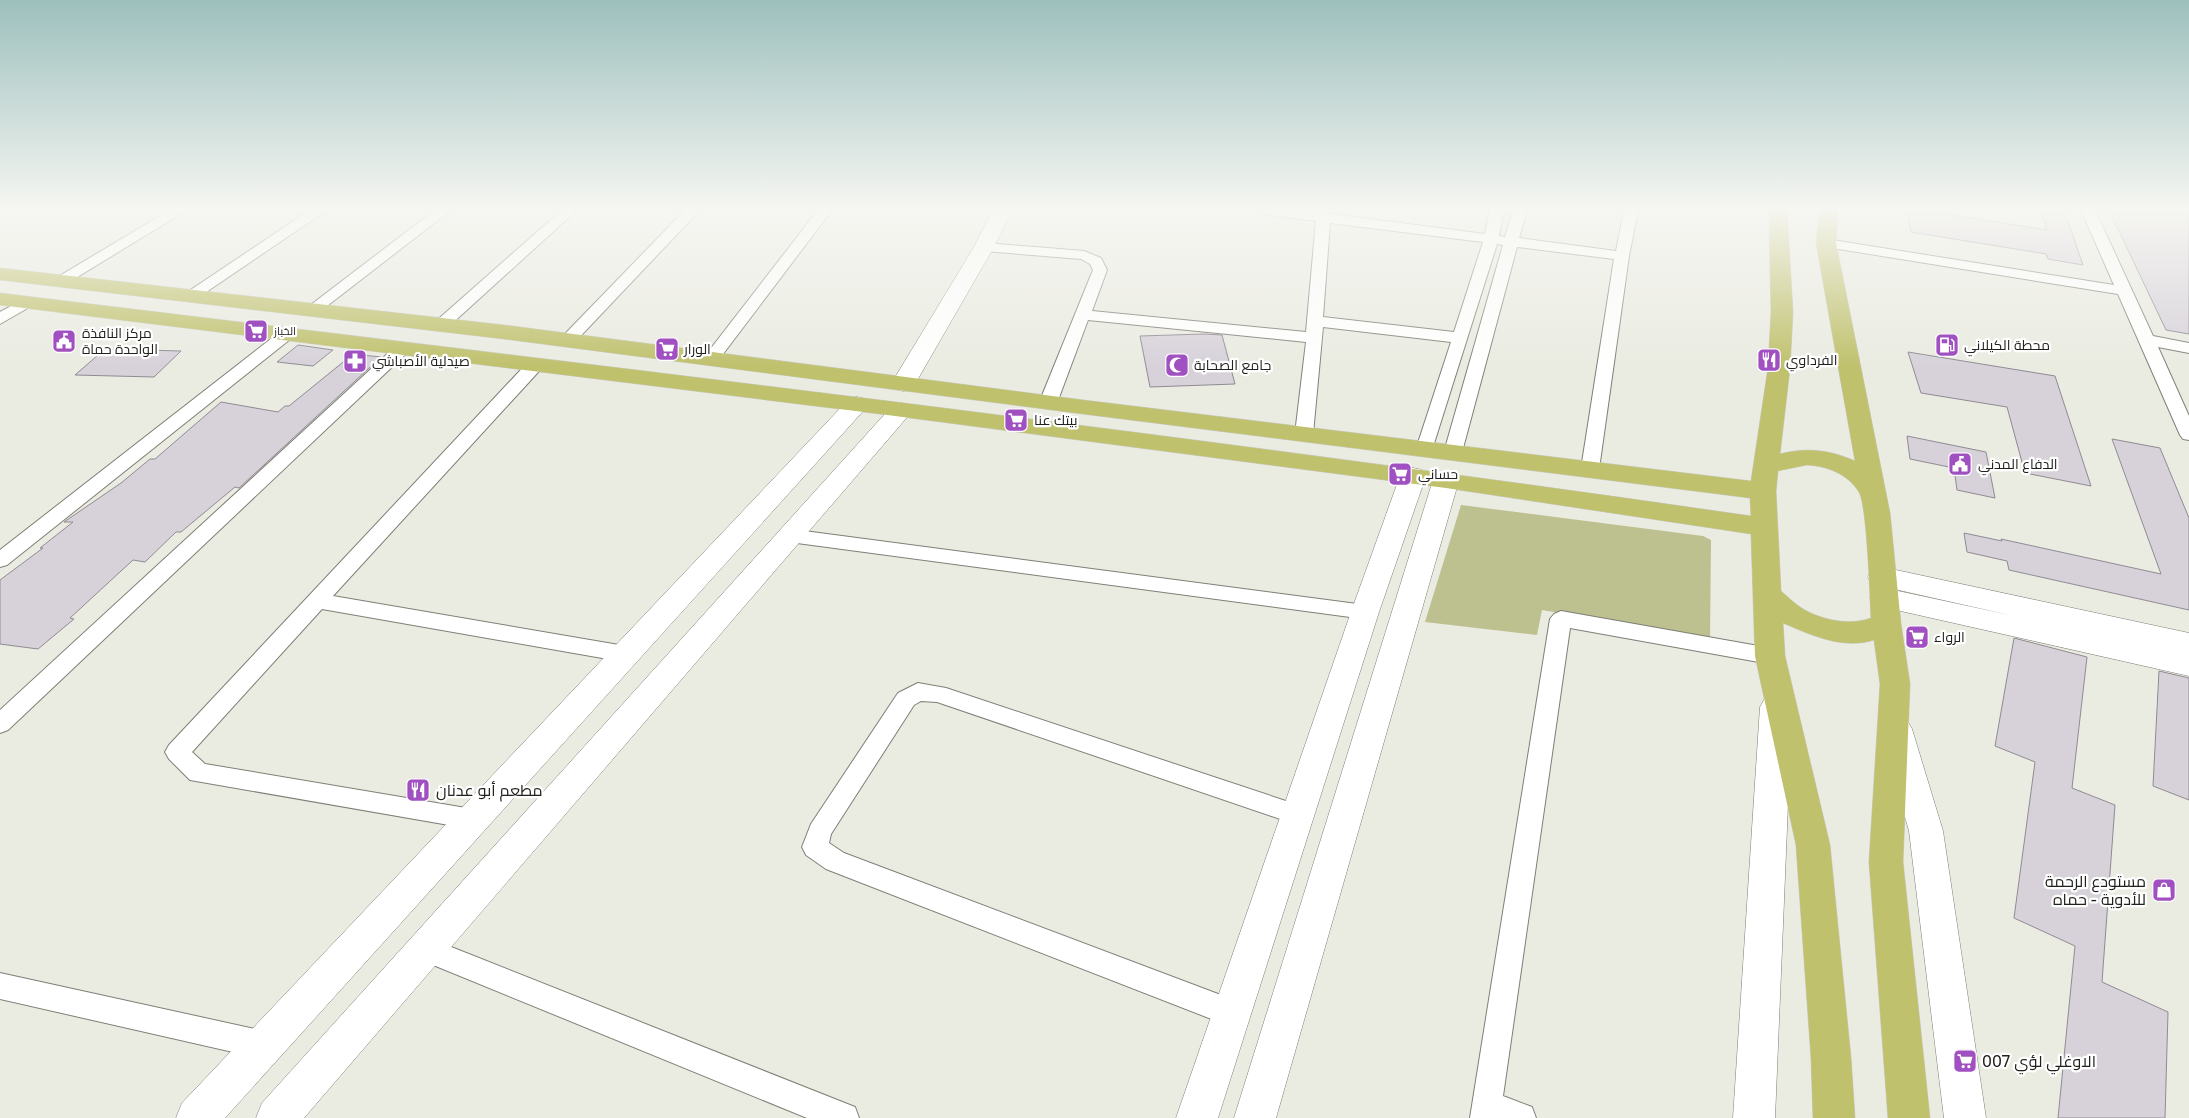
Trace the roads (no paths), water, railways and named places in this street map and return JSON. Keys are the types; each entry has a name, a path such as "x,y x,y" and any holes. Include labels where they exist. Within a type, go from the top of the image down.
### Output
{"main road":[{"path":"277,1118 789,536 902,397 976,262"},
{"path":"1754,1118 1773,672 1764,527 1765,479 1779,368 1782,312 1780,262"},
{"path":"1830,262 1877,513 1884,600 1895,684 1886,862 1909,1118"},
{"path":"0,274 441,325 814,373 902,397 1120,438 1449,466 1590,469 1765,479 1794,457 1819,457 1847,468 1873,491"},
{"path":"0,299 857,404 902,397 1048,403 1304,434 1419,463"},
{"path":"342,340 366,316"},
{"path":"800,397 814,373"},
{"path":"197,1118 857,404"},
{"path":"1120,438 1125,413"},
{"path":"1197,1118 1365,612 1419,463"},
{"path":"1449,466 1764,527"},
{"path":"1256,1118 1449,466"},
{"path":"1767,595 1793,616 1828,630 1862,633 1884,600"},
{"path":"1884,600 2189,644"},
{"path":"1884,600 2189,665"},
{"path":"1773,672 1814,845 1834,1118"},
{"path":"1893,717 1926,831 1965,1118"}],"street":[{"path":"61,281 93,262"},
{"path":"191,296 242,262"},
{"path":"313,310 376,262"},
{"path":"441,325 511,262"},
{"path":"567,341 643,262"},
{"path":"711,359 785,262"},
{"path":"1048,403 1100,270 1097,262"},
{"path":"1304,434 1314,338 1319,262"},
{"path":"1419,463 1484,262"},
{"path":"1449,466 1506,262"},
{"path":"1590,469 1621,262"},
{"path":"1943,262 2125,292"},
{"path":"2112,262 2189,436"},
{"path":"0,319 28,302"},
{"path":"1083,315 1314,338"},
{"path":"1315,321 1460,338"},
{"path":"0,560 287,334"},
{"path":"2146,340 2189,348"},
{"path":"0,724 403,348"},
{"path":"472,819 198,772 177,752 535,365"},
{"path":"789,536 1365,612"},
{"path":"316,601 625,654"},
{"path":"1521,1118 1486,1111 1561,619 1773,672"},
{"path":"1232,1013 835,861 814,848 820,831 906,699 918,692 938,694 1298,815"},
{"path":"426,949 844,1118"},
{"path":"0,986 264,1045"}],"place":[{"name":"الخباز","path":"256,331"},
{"name":"مركز النافذة الواحدة حماة","path":"64,341"},
{"name":"محطة الكيلاني","path":"1947,345"},
{"name":"الورار","path":"667,349"},
{"name":"الفرداوي","path":"1769,360"},
{"name":"صيدلية الأصباشي","path":"355,361"},
{"name":"جامع الصحابة","path":"1177,365"},
{"name":"بيتك عنا","path":"1016,420"},
{"name":"الدفاع المدني","path":"1960,464"},
{"name":"حساني","path":"1400,474"},
{"name":"الرواء","path":"1917,637"},
{"name":"مطعم أبو عدنان","path":"418,790"},
{"name":"مستودع الرحمة للأدوية - حماه","path":"2164,890"},
{"name":"الاوغلي لؤي 007","path":"1965,1061"}]}
